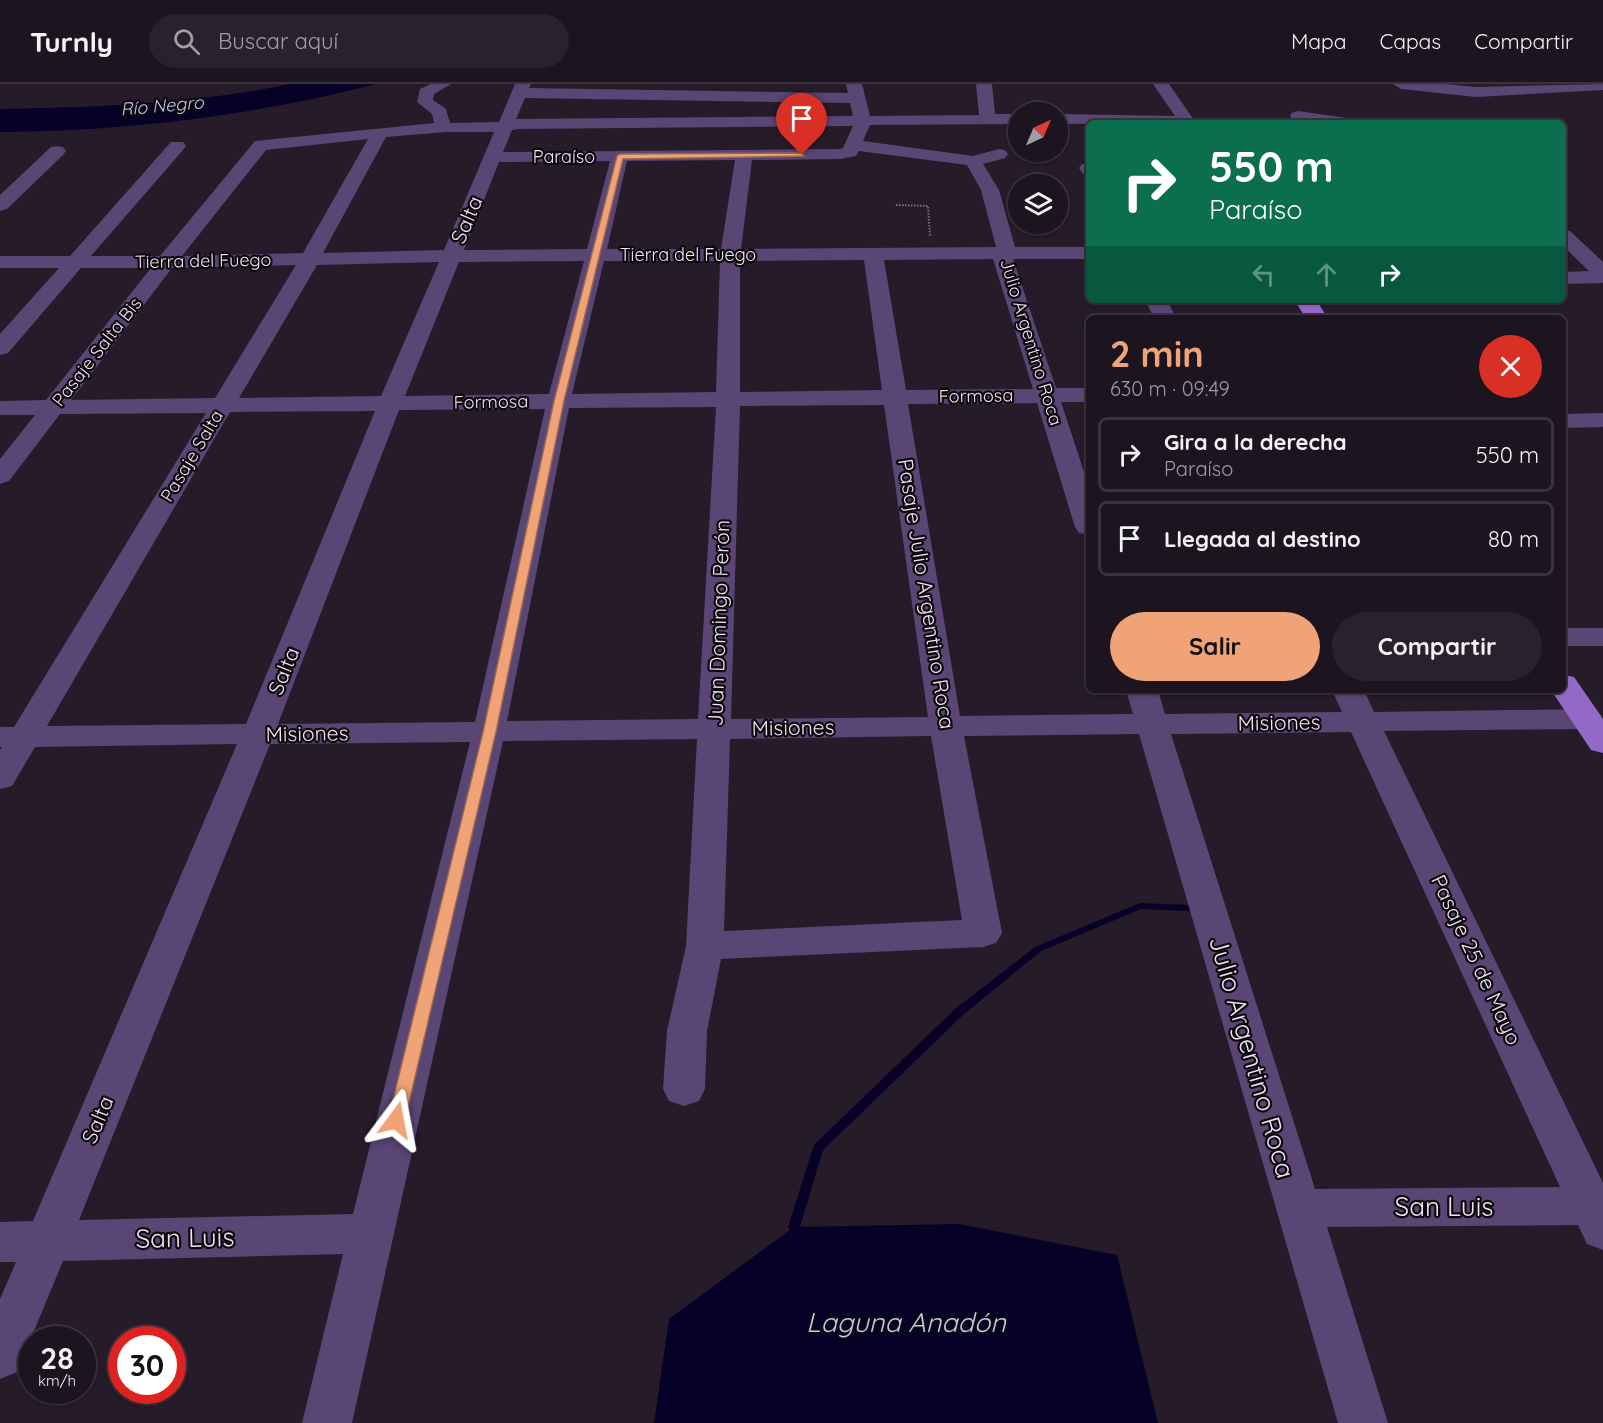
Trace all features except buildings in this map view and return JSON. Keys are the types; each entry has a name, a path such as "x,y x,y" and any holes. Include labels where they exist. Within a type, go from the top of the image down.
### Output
{"main road":[{"path":"1566,688 1595,731"}],"street":[{"path":"443,84 426,92 425,102 440,112 443,128"},
{"path":"984,84 987,119"},
{"path":"1152,84 1161,84 1186,120"},
{"path":"1410,84 1476,92 1603,85"},
{"path":"522,89 855,91 862,122 852,149"},
{"name":"Salta","path":"0,1356 258,735 390,403 522,89"},
{"path":"835,91 840,122"},
{"path":"1298,116 1326,120"},
{"path":"380,132 443,128 498,142 518,124 1008,119"},
{"path":"1068,119 1101,120"},
{"name":"Pasaje Salta Bis","path":"0,476 166,262 261,145 380,132"},
{"name":"Pasaje Salta","path":"0,778 12,737 222,405 310,258 380,132"},
{"name":"Paraíso","path":"498,142 620,156 744,156 852,149 973,161"},
{"path":"0,348 177,146"},
{"path":"0,205 57,151"},
{"path":"973,161 999,154"},
{"path":"327,1423 369,1234 489,732 559,401 620,156"},
{"name":"Juan Domingo Perón","path":"684,1089 687,1031 705,946 728,399 730,254 744,156"},
{"name":"Julio Argentino Roca","path":"973,161 990,190 1006,249 1001,254 1086,518"},
{"path":"1566,238 1603,275"},
{"name":"Pasaje Julio Argentino Roca","path":"705,946 983,933 946,727 873,254"},
{"name":"Tierra del Fuego","path":"0,262 166,262 451,256 1086,254"},
{"path":"1566,278 1603,275"},
{"name":"Formosa","path":"0,408 1086,395"},
{"path":"1566,421 1603,420"},
{"path":"1566,637 1603,637"},
{"name":"Misiones","path":"12,737 946,727 1148,707 1356,706 1595,731"},
{"name":"Pasaje 25 de Mayo","path":"1356,706 1597,1218"},
{"name":"Julio Argentino Roca","path":"1148,707 1363,1423"},
{"name":"San Luis","path":"1297,1208 1597,1218"},
{"name":"San Luis","path":"0,1242 369,1234"}],"path":[{"path":"896,206 928,206 931,254"}],"water":[{"name":"Río Negro","path":"290,84 376,84 283,105 190,120 95,129 0,132 0,109 182,100"},
{"name":"Laguna Anadón","path":"959,1224 1117,1255 1158,1423 654,1423 669,1319 794,1227"}],"waterway":[{"path":"794,1227 818,1148 959,1012 1038,949 1140,906 1188,908"}],"route":[{"path":"396,1120 489,732 559,401 620,156 802,155"}]}
